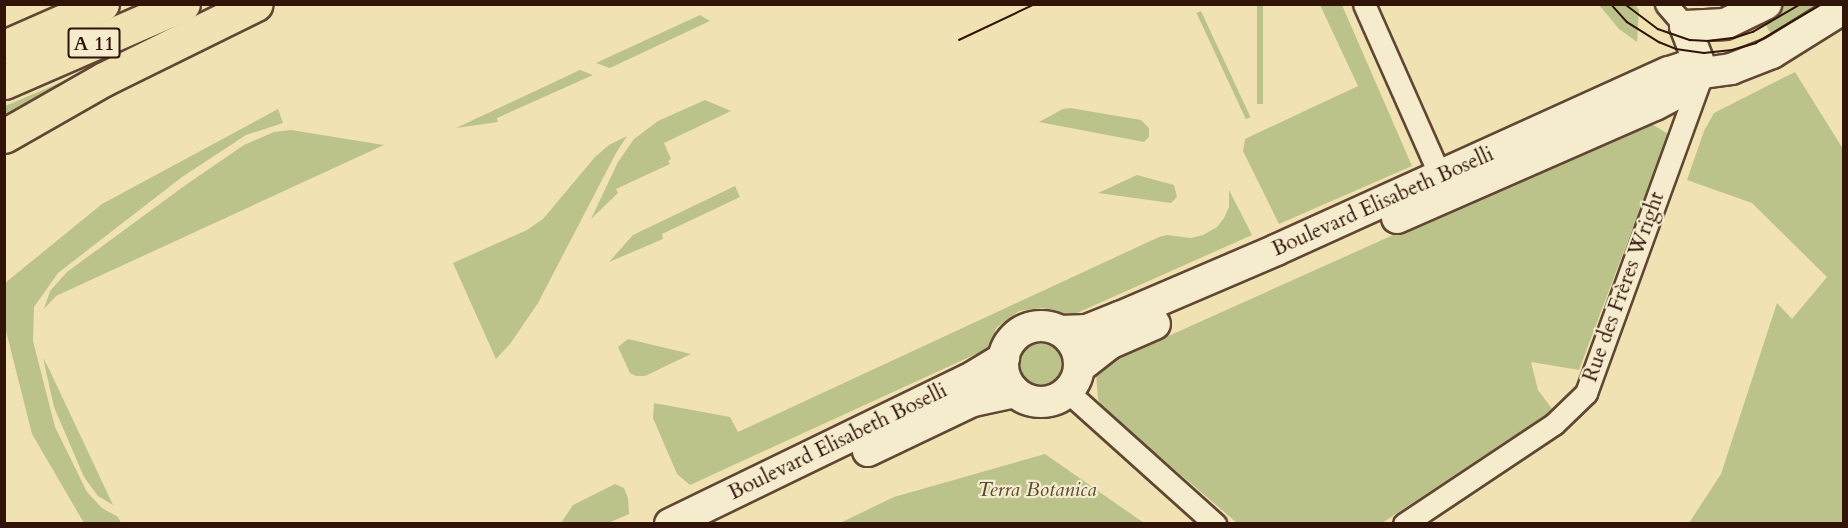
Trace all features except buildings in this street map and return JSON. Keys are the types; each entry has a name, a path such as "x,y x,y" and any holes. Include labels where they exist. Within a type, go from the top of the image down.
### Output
{"highway":[{"path":"4,22 51,4"},
{"name":"A 11","path":"4,47 102,4"},
{"name":"A 11","path":"4,82 183,4"},
{"path":"4,136 74,95 256,4"}],"street":[{"path":"1364,4 1444,186"},
{"path":"1675,15 1725,24 1766,4"},
{"name":"Boulevard Elisabeth Boselli","path":"1074,379 1109,344 1444,186 1669,72 1682,68 1702,73 1731,69 1772,53 1844,8"},
{"path":"1675,15 1702,73"},
{"name":"Rue des Frères Wright","path":"1404,524 1554,424 1586,393 1702,73"},
{"name":"Boulevard Elisabeth Boselli","path":"1061,332 1087,330 1444,186"},
{"path":"1044,326 1061,332 1075,347 1074,379 1056,399 1042,402 1027,400 1015,392 1005,374 1004,358 1011,341 1026,330 1044,326"},
{"name":"Boulevard Elisabeth Boselli","path":"670,524 969,379 1004,358"},
{"path":"1074,379 1215,524"},
{"path":"716,524 973,401 1015,392"}],"green space":[{"path":"1257,5 1263,5 1263,104 1257,104"},
{"path":"1320,5 1342,5 1412,166 1279,224 1243,151 1245,139 1358,86"},
{"path":"1599,5 1635,5 1639,10 1637,42 1619,29"},
{"path":"1784,5 1837,5 1776,43 1762,18"},
{"path":"1201,11 1250,117 1246,119 1196,13"},
{"path":"700,15 710,21 610,68 596,63"},
{"path":"130,53 5,125 5,106"},
{"path":"580,70 593,75 497,118 498,122 456,128"},
{"path":"1795,72 1843,149 1843,523 1689,523 1721,474 1777,303 1792,319 1827,277 1752,203 1687,180 1704,131 1714,113"},
{"path":"705,100 731,111 664,143 671,159 668,161 670,164 616,189 618,193 591,219 618,162 634,139 658,121"},
{"path":"1070,108 1141,120 1149,128 1149,137 1144,142 1039,122 1063,109"},
{"path":"278,109 283,123 246,135 182,177 58,273 34,307 33,341 55,427 87,492 102,508 118,517 121,523 84,523 32,434 5,327 5,283 102,204"},
{"path":"1647,121 1668,134 1579,370 1531,362 1538,390 1553,410 1382,523 1237,523 1102,407 1098,399 1096,373 1112,350 1115,360"},
{"path":"291,130 384,145 56,296 44,309 50,291 67,272 187,184 244,145 274,132"},
{"path":"627,136 538,303 510,344 496,359 453,263 527,230 543,219 595,157 609,145"},
{"path":"1137,175 1174,185 1177,197 1171,203 1098,193"},
{"path":"735,186 740,197 662,234 663,239 609,262 633,235"},
{"path":"1229,190 1252,235 1068,317 1043,308 1019,311 997,327 987,349 690,485 677,474 653,418 654,403 730,417 738,432 1159,237 1167,235 1191,238 1203,235 1217,227 1224,218 1229,207"},
{"path":"628,339 691,354 645,376 636,376 630,373 618,347"},
{"path":"1042,343 1051,344 1058,349 1063,356 1063,374 1058,381 1051,386 1042,387 1033,386 1026,381 1021,374 1020,365 1021,356 1026,349 1033,344"},
{"path":"43,358 113,505 98,496 84,477 54,407"},
{"name":"Terra Botanica","path":"1045,454 1144,523 840,523 894,497"},
{"path":"615,484 624,488 628,498 629,514 608,523 561,523 573,505"}],"tram line":[{"path":"959,40 1035,4"},
{"path":"1611,4 1627,22 1659,42 1676,49 1704,53 1732,50 1756,43 1822,4"},
{"path":"1625,4 1658,29 1690,40 1708,41 1734,38 1753,32 1801,4"}]}
